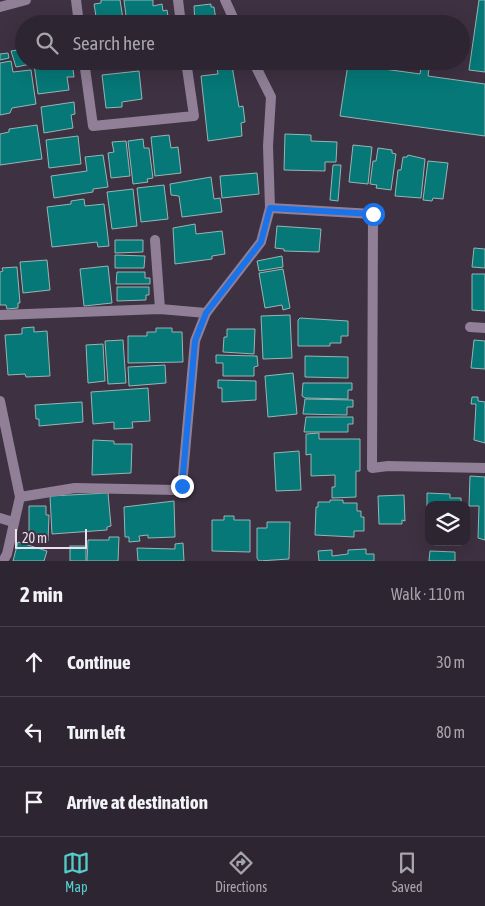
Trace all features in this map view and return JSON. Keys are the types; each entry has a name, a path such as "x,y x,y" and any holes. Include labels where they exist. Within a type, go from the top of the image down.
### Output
{"street":[{"path":"0,7 26,0"},
{"path":"76,0 78,15"},
{"path":"178,0 180,15"},
{"path":"225,0 232,15"},
{"path":"85,70 93,126 194,116 187,70"},
{"path":"20,497 76,488 177,490 182,486 195,341 206,313 261,242 270,208 268,146 271,97 258,70"},
{"path":"270,208 373,214 372,468 388,466 485,468"},
{"path":"155,240 160,309"},
{"path":"0,315 160,309 206,313"},
{"path":"470,326 485,328"},
{"path":"0,401 20,497 12,522 7,554 3,561"},
{"path":"0,518 12,522"}],"building":[{"path":"101,0 120,0 122,15 96,15 94,4 101,3"},
{"path":"124,0 153,0 153,6 162,4 163,11 167,10 168,15 126,15"},
{"path":"479,0 485,0 485,72 469,70"},
{"path":"211,4 211,7 214,7 215,15 194,15 194,6"},
{"path":"15,50 15,64 11,51"},
{"path":"8,53 9,58 0,60 0,54"},
{"path":"11,61 13,72 31,70 36,104 12,108 10,113 0,115 0,63"},
{"path":"35,70 73,70 74,77 67,77 69,90 38,94"},
{"path":"217,70 233,70 239,107 243,106 245,122 241,123 242,136 208,141 201,76 218,74"},
{"path":"347,70 391,70 420,74 421,70 429,70 428,76 485,84 485,136 340,116"},
{"path":"139,71 142,99 122,102 122,107 106,108 102,75"},
{"path":"74,102 75,114 71,115 73,128 44,133 41,107"},
{"path":"37,125 42,159 0,165 0,134 9,132 9,129"},
{"path":"285,134 311,135 311,141 337,142 336,162 325,162 325,171 284,170"},
{"path":"169,135 171,148 178,147 181,173 155,176 151,137"},
{"path":"78,136 81,164 49,168 46,140"},
{"path":"143,139 144,148 149,148 153,178 147,179 148,182 133,184 128,141"},
{"path":"126,141 130,176 111,178 108,153 114,152 112,142"},
{"path":"353,145 372,147 368,184 349,182"},
{"path":"378,148 392,150 392,153 396,154 391,190 376,188 377,185 370,184 373,161 376,161"},
{"path":"103,155 108,187 93,189 93,192 54,198 51,176 87,171 85,157"},
{"path":"408,155 425,159 421,198 395,196 398,170 401,170 403,157"},
{"path":"428,161 448,163 443,199 423,200"},
{"path":"333,165 341,165 338,201 330,200"},
{"path":"257,173 259,194 222,198 220,176"},
{"path":"211,177 214,199 220,198 222,212 182,217 179,196 171,195 170,184"},
{"path":"164,185 168,219 141,222 137,188"},
{"path":"133,189 137,226 112,229 107,192"},
{"path":"84,199 85,206 104,204 109,246 98,247 97,242 52,247 47,207 71,204 71,201"},
{"path":"195,224 196,234 222,231 225,254 212,256 212,259 175,264 173,228"},
{"path":"277,226 321,229 319,252 284,251 284,249 275,248"},
{"path":"115,240 143,240 143,252 115,253"},
{"path":"474,248 485,249 485,268 472,267"},
{"path":"115,255 145,256 144,268 115,268"},
{"path":"282,256 283,267 259,271 257,261"},
{"path":"47,260 50,290 23,293 20,262"},
{"path":"108,266 112,303 84,306 80,269"},
{"path":"17,267 20,303 18,303 18,308 7,309 6,305 0,305 0,272 3,271 2,268"},
{"path":"283,269 290,308 283,310 282,305 265,308 259,273"},
{"path":"117,272 145,272 145,278 150,278 150,284 116,284"},
{"path":"472,274 485,274 485,311 472,310"},
{"path":"117,287 149,287 149,295 146,295 146,300 117,301"},
{"path":"290,315 292,358 263,359 261,316"},
{"path":"300,318 348,321 348,336 341,336 341,343 330,343 330,346 298,346 298,320"},
{"path":"34,327 34,332 47,331 50,376 26,377 25,374 8,375 5,335 22,334 22,328"},
{"path":"156,328 172,328 172,332 182,332 183,362 128,363 128,336 147,336 147,332 156,332"},
{"path":"227,329 255,329 254,354 223,352 224,337 227,337"},
{"path":"123,340 126,383 108,384 105,341"},
{"path":"474,340 485,341 485,369 471,368"},
{"path":"103,344 105,381 88,383 86,345"},
{"path":"216,355 257,356 258,366 254,367 254,376 223,376 223,363 216,363"},
{"path":"305,356 348,357 348,378 305,377"},
{"path":"165,365 166,383 129,386 128,367"},
{"path":"293,373 297,414 268,417 265,376"},
{"path":"218,380 256,381 256,400 222,402 222,388 218,388"},
{"path":"303,383 352,383 352,390 348,390 348,399 305,398 302,396"},
{"path":"148,388 150,421 132,422 133,428 114,429 114,422 93,424 91,392"},
{"path":"472,397 478,397 478,401 485,402 485,443 474,440 476,404 471,404"},
{"path":"305,399 353,400 353,407 347,407 347,415 303,414"},
{"path":"82,402 83,422 39,426 39,419 36,419 35,405"},
{"path":"306,417 353,417 353,424 348,424 348,432 304,432"},
{"path":"319,433 319,439 360,439 360,471 356,471 356,497 332,498 332,487 335,487 335,475 311,476 311,454 306,455 306,434"},
{"path":"93,440 114,441 114,444 132,444 131,473 92,475"},
{"path":"299,451 301,490 276,491 274,453"},
{"path":"470,476 485,477 485,540 478,538 479,506 470,506"},
{"path":"108,493 111,526 107,527 107,530 52,534 50,496"},
{"path":"427,493 450,494 450,498 461,498 461,501 427,501"},
{"path":"404,495 405,521 402,520 402,524 379,524 378,496"},
{"path":"330,500 343,500 343,503 357,503 357,511 361,511 361,517 364,517 364,531 354,531 354,537 315,535 316,507 318,507 318,502 330,502"},
{"path":"174,501 175,537 148,538 148,535 139,536 140,541 129,542 129,537 125,537 124,507"},
{"path":"29,506 46,506 46,515 49,515 48,541 29,541"},
{"path":"224,516 234,516 234,520 250,520 250,552 212,551 212,520 224,520"},
{"path":"267,522 290,522 289,559 259,561 257,558 257,528 267,528"},
{"path":"109,537 119,537 118,561 87,561 88,540 109,540"},
{"path":"18,542 47,551 44,561 13,561"},
{"path":"183,543 184,561 138,561 137,548 175,549 175,544"},
{"path":"70,546 86,546 86,561 70,561"},
{"path":"366,549 366,554 374,554 374,561 319,561 318,551 332,550 332,556 348,554 348,550"},
{"path":"430,551 455,552 455,561 429,561"}],"route":[{"path":"182,486 195,341 206,313 261,242 270,208 373,214"}]}
